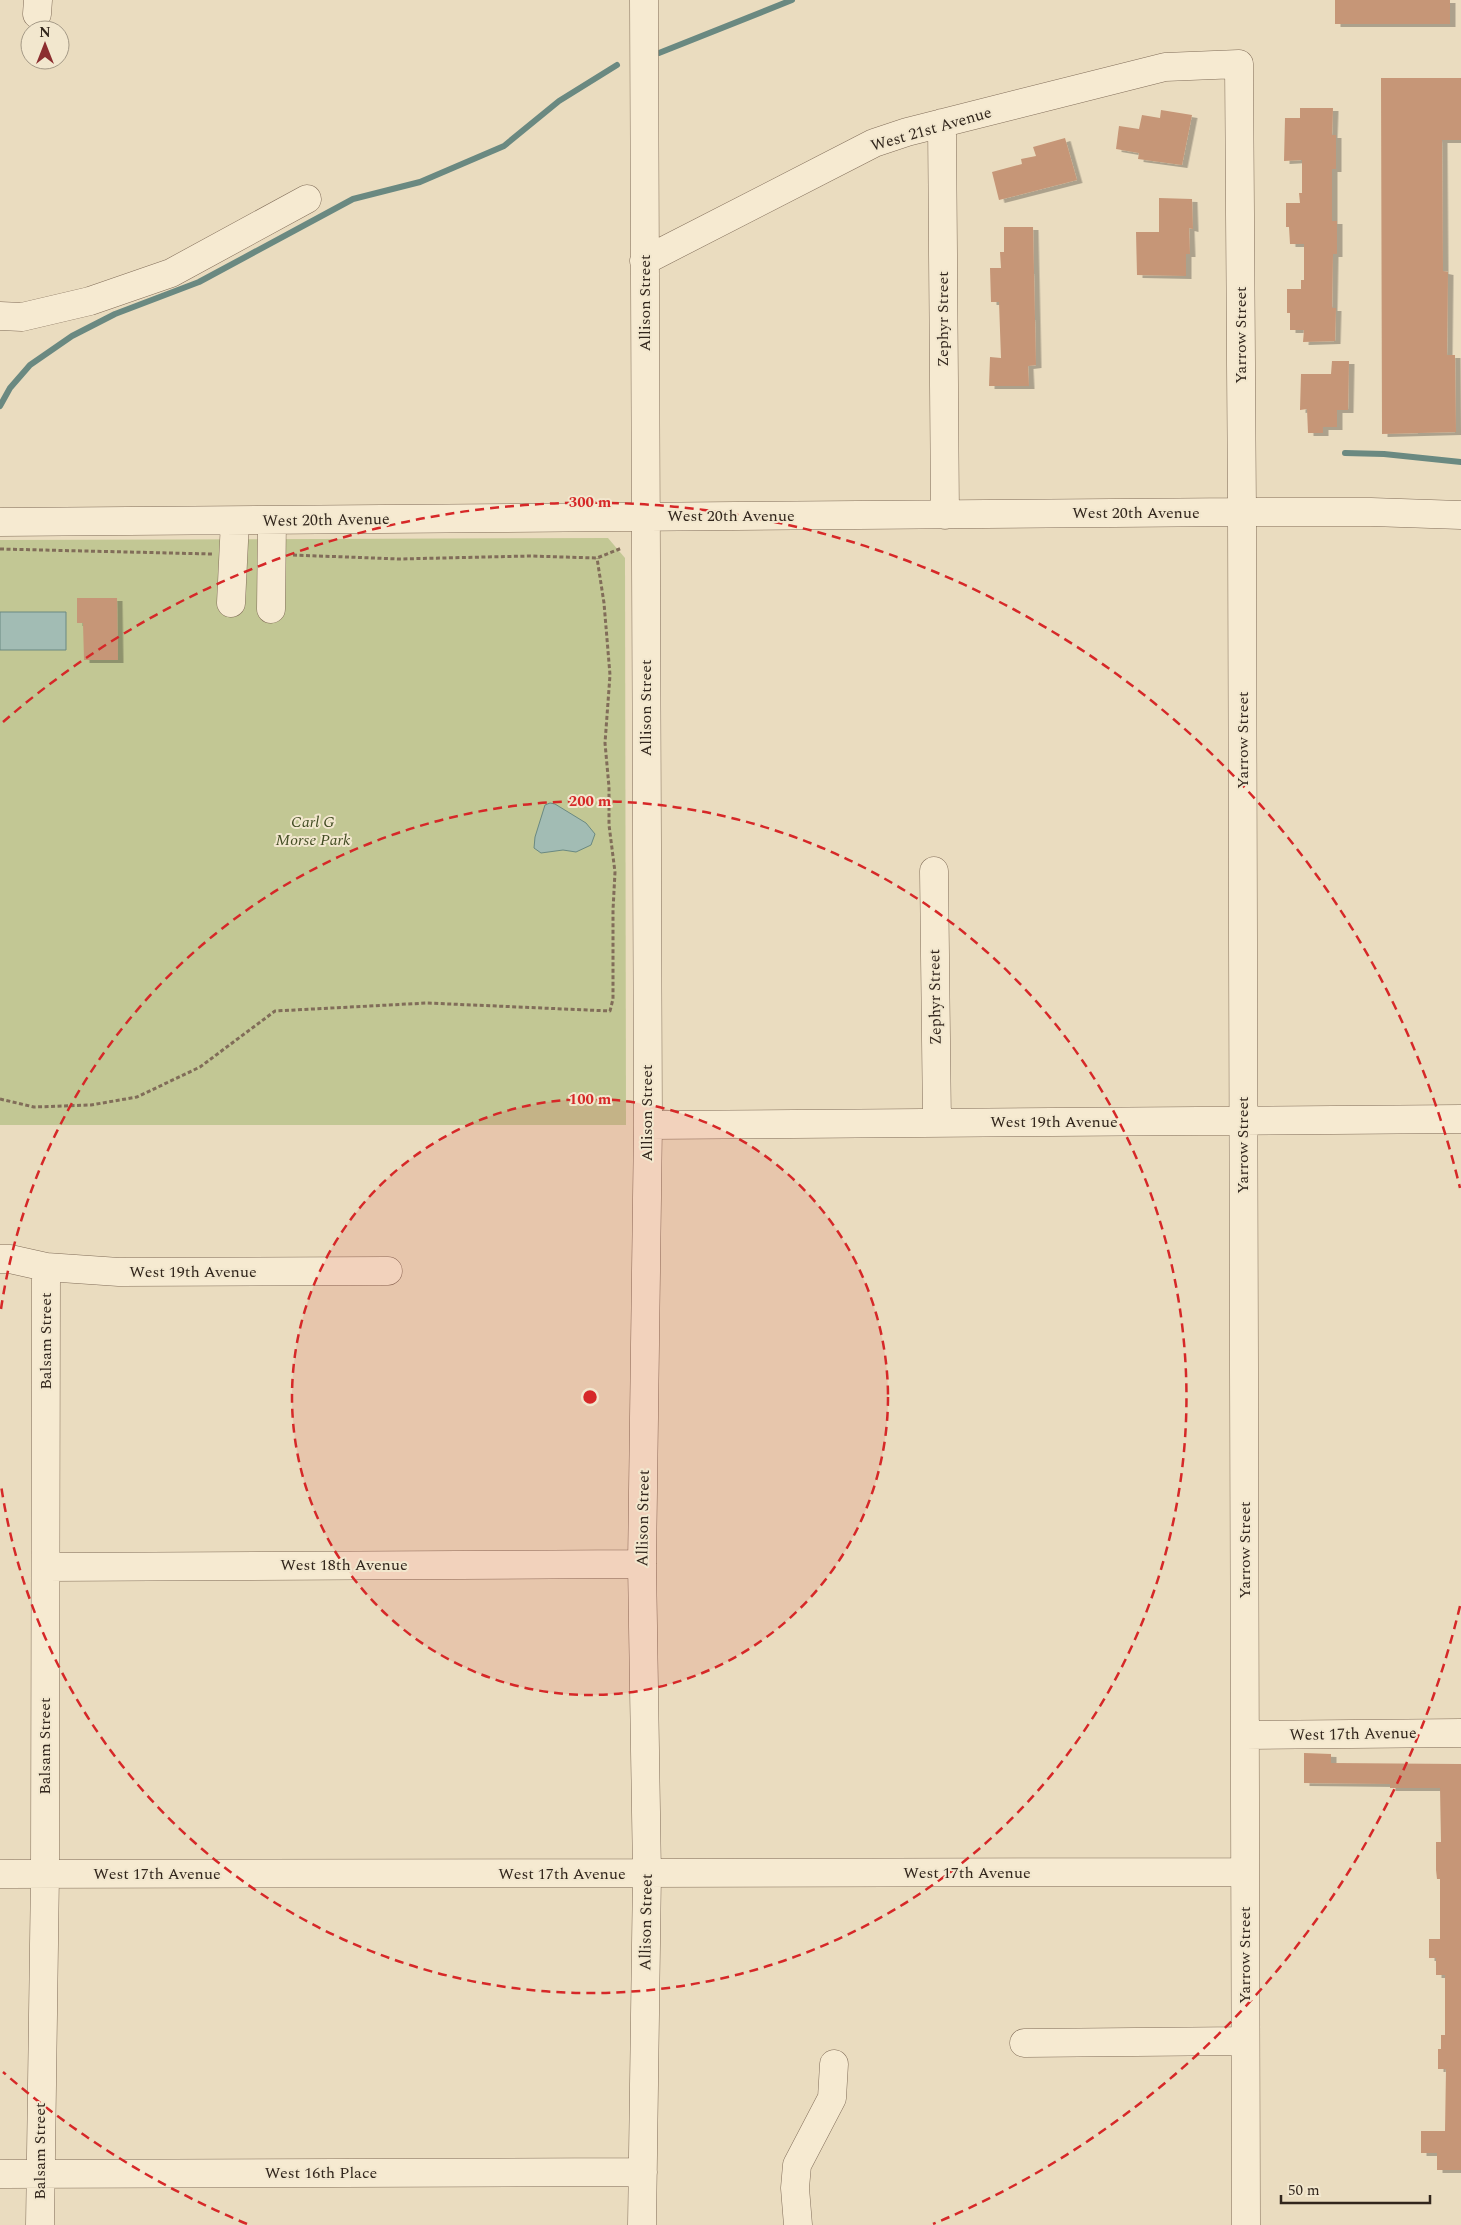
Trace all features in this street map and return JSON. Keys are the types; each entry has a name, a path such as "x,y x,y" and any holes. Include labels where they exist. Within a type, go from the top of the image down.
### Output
{"street":[{"name":"Allison Street","path":"642,2225 646,1874 642,1564 648,1125 644,0"},
{"name":"West 21st Avenue","path":"644,261 874,143 942,123 1165,67 1239,64"},
{"name":"Yarrow Street","path":"1239,64 1242,512 1246,2225"},
{"name":"Zephyr Street","path":"942,123 945,515"},
{"path":"0,316 22,317 90,301 171,273 307,199"},
{"name":"West 20th Avenue","path":"0,522 1242,512 1371,512 1461,515"},
{"path":"231,603 235,521"},
{"path":"271,609 272,521"},
{"name":"Zephyr Street","path":"934,871 937,1123"},
{"name":"West 19th Avenue","path":"648,1125 1461,1120"},
{"name":"West 19th Avenue","path":"0,1259 10,1259 46,1267 120,1272 388,1271"},
{"name":"Balsam Street","path":"40,2225 45,1874 46,1267"},
{"name":"West 18th Avenue","path":"46,1567 642,1564"},
{"name":"West 17th Avenue","path":"1245,1735 1461,1733"},
{"name":"West 17th Avenue","path":"0,1874 1245,1872"},
{"path":"1024,2043 1245,2041"},
{"path":"798,2225 795,2188 797,2165 832,2098 834,2064"},
{"name":"West 16th Place","path":"0,2174 643,2172"}],"path":[{"path":"0,549 141,554 234,554"},
{"path":"0,1099 34,1107 91,1105 137,1097 200,1067 275,1011 427,1003 610,1011 613,999 612,910 615,872 609,825 609,786 605,743 610,675 604,603 597,558 530,556 399,559 272,554"}],"green space":[{"name":"Carl G Morse Park","path":"608,538 625,558 626,1125 0,1125 0,540"}],"water":[{"path":"0,612 66,612 66,650 0,650"},
{"path":"555,804 586,823 595,834 591,845 576,852 563,850 541,853 534,848 535,837 545,805"}],"building":[{"path":"1335,0 1450,0 1450,24 1335,24"},
{"path":"1381,78 1461,78 1461,140 1442,140 1443,271 1448,272 1447,355 1455,355 1456,432 1382,434"},
{"path":"1300,108 1333,108 1332,135 1336,135 1336,169 1332,169 1332,221 1337,221 1337,254 1333,254 1332,308 1336,308 1335,341 1303,342 1304,330 1290,330 1290,313 1287,313 1287,289 1301,289 1301,280 1304,280 1304,244 1290,244 1289,227 1286,227 1286,203 1300,203 1299,193 1302,193 1302,160 1284,161 1285,118 1300,118"},
{"path":"1161,110 1192,115 1182,165 1138,159 1139,153 1116,149 1119,126 1139,129 1142,115 1160,118"},
{"path":"1065,138 1077,180 999,200 992,172 1022,164 1021,159 1036,156 1033,147"},
{"path":"1159,198 1192,199 1193,229 1189,228 1190,254 1186,254 1186,276 1137,275 1136,232 1159,232"},
{"path":"1004,227 1033,227 1036,365 1028,366 1029,386 989,386 990,357 1001,358 999,302 991,302 990,268 1001,268 1000,252 1004,252"},
{"path":"1332,361 1349,361 1348,410 1337,410 1337,427 1323,427 1323,433 1308,433 1307,409 1300,410 1301,374 1331,374"},
{"path":"77,598 117,598 118,660 84,660 83,623 77,623"},
{"path":"1304,1753 1331,1754 1331,1763 1461,1764 1461,2170 1437,2170 1437,2153 1421,2153 1421,2131 1445,2131 1446,2069 1438,2069 1438,2049 1441,2049 1441,2035 1445,2035 1445,1975 1436,1975 1436,1958 1429,1958 1429,1939 1440,1939 1440,1879 1437,1879 1436,1870 1436,1842 1441,1842 1440,1788 1390,1788 1390,1784 1304,1783"}],"waterway":[{"path":"659,53 792,0"},
{"path":"0,406 10,388 30,365 72,336 115,314 199,282 353,199 420,182 504,146 559,101 617,65"},
{"path":"1345,453 1384,454 1461,462"}]}
